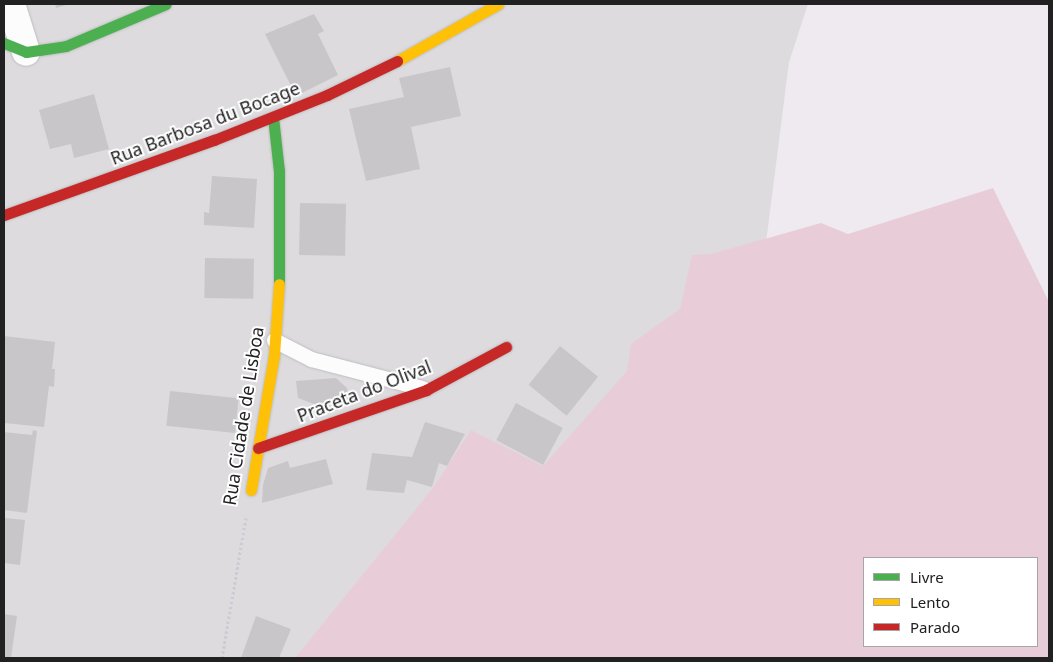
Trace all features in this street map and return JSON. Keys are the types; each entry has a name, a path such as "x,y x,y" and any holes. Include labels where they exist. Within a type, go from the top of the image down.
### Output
{"street":[{"path":"11,4 15,47 66,46 166,4"},
{"name":"Rua Barbosa du Bocage","path":"4,216 273,117 327,95 414,53 498,4"},
{"name":"Rua Cidade de Lisboa","path":"251,490 271,377 280,254 279,171 273,117"},
{"name":"Praceta do Olival","path":"258,448 426,390 506,347"}],"lane":[{"path":"274,340 310,359 426,390"}],"path":[{"name":"Rua Cidade de Lisboa","path":"222,658 251,490"}],"shaded area":[{"path":"4,4 808,4 789,62 734,494 562,658 4,658"},
{"path":"993,188 1049,302 1049,658 295,658 433,488 471,430 543,466 627,371 631,344 680,309 692,255 711,254 821,223 848,234"}],"building":[{"path":"55,4 70,4 56,8"},
{"path":"314,14 324,31 318,34 338,75 296,96 265,34"},
{"path":"450,67 461,116 411,127 420,169 366,181 349,109 404,97 399,78"},
{"path":"94,94 109,149 74,158 71,144 50,149 39,110"},
{"path":"212,176 257,179 254,228 204,225 204,212 209,213"},
{"path":"300,203 346,204 345,256 299,255"},
{"path":"205,258 254,259 253,299 204,298"},
{"path":"4,336 55,342 52,369 55,369 54,387 49,386 44,427 4,423"},
{"path":"560,346 598,377 567,416 529,385"},
{"path":"336,378 347,388 349,400 319,406 298,398 296,381"},
{"path":"170,391 239,398 235,433 166,426"},
{"path":"516,403 563,428 543,465 496,440"},
{"path":"425,422 465,434 447,466 439,463 432,487 407,480 404,493 366,490 372,453 412,457"},
{"path":"33,430 37,431 27,513 4,510 4,432 32,435"},
{"path":"326,459 333,484 262,503 263,485 268,468 288,461 290,468"},
{"path":"4,518 25,520 20,565 4,563"},
{"path":"4,614 17,616 11,658 4,658"},
{"path":"256,616 291,629 279,658 241,658"}],"traffic: fast":[{"path":"4,43 26,52 66,46 166,4"},
{"path":"273,117 279,171 279,284"}],"traffic: slow":[{"path":"397,61 498,4"},
{"path":"251,490 274,355 279,284"}],"traffic: jam":[{"path":"4,215 214,140 327,95 397,61"},
{"path":"258,448 426,390 506,347"}]}
